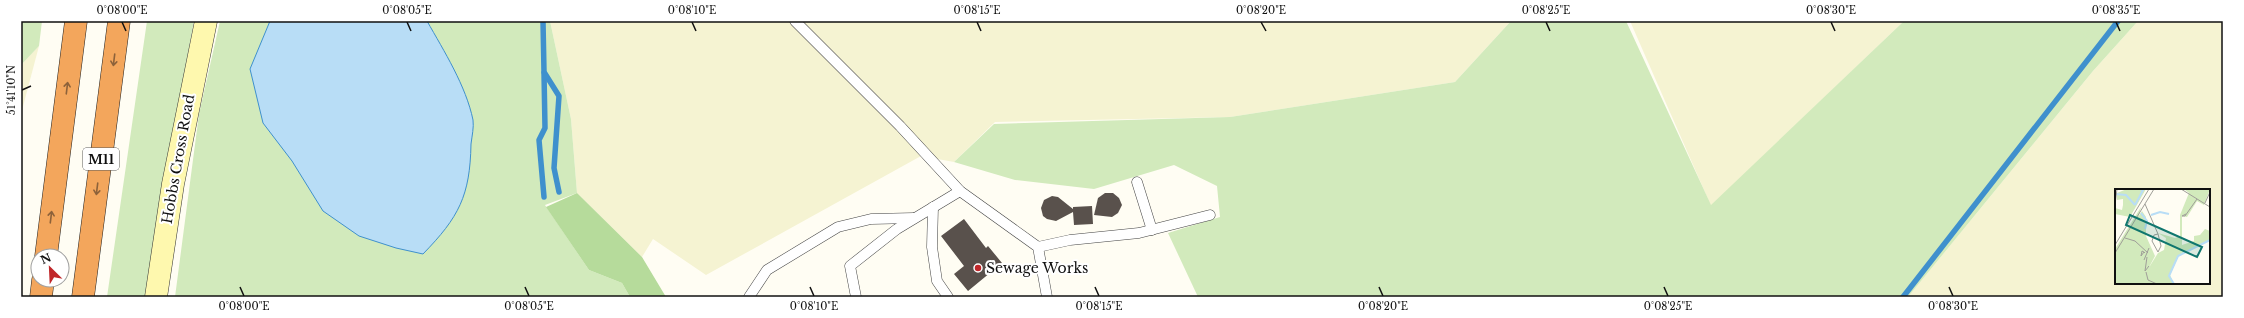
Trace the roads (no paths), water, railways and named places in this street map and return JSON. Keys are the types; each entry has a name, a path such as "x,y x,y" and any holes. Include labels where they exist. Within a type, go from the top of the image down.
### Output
{"highway":[{"path":"47,248 76,21"},
{"name":"M11","path":"83,297 119,21"}],"street":[{"name":"Hobbs Cross Road","path":"156,297 173,184 206,21"}],"lane":[{"path":"795,21 900,126 960,191 1038,247 1047,297"},
{"path":"1137,182 1152,230"},
{"path":"856,297 850,266 897,229 960,191"},
{"path":"933,207 932,247 937,281 948,297"},
{"path":"1038,247 1070,240 1139,233 1210,215"},
{"path":"749,297 767,270 838,227 871,219 914,218"}],"water":[{"path":"270,21 427,21 460,82 470,107 473,126 468,178 460,205 446,229 423,254 396,248 359,236 323,211 292,161 263,123 250,69"}],"waterway":[{"path":"543,21 544,72 559,96 554,168 559,192"},
{"path":"1903,297 2118,21"},
{"path":"544,73 545,128 539,140 544,197"}],"place":[{"name":"Sewage Works","path":"978,268"}]}
